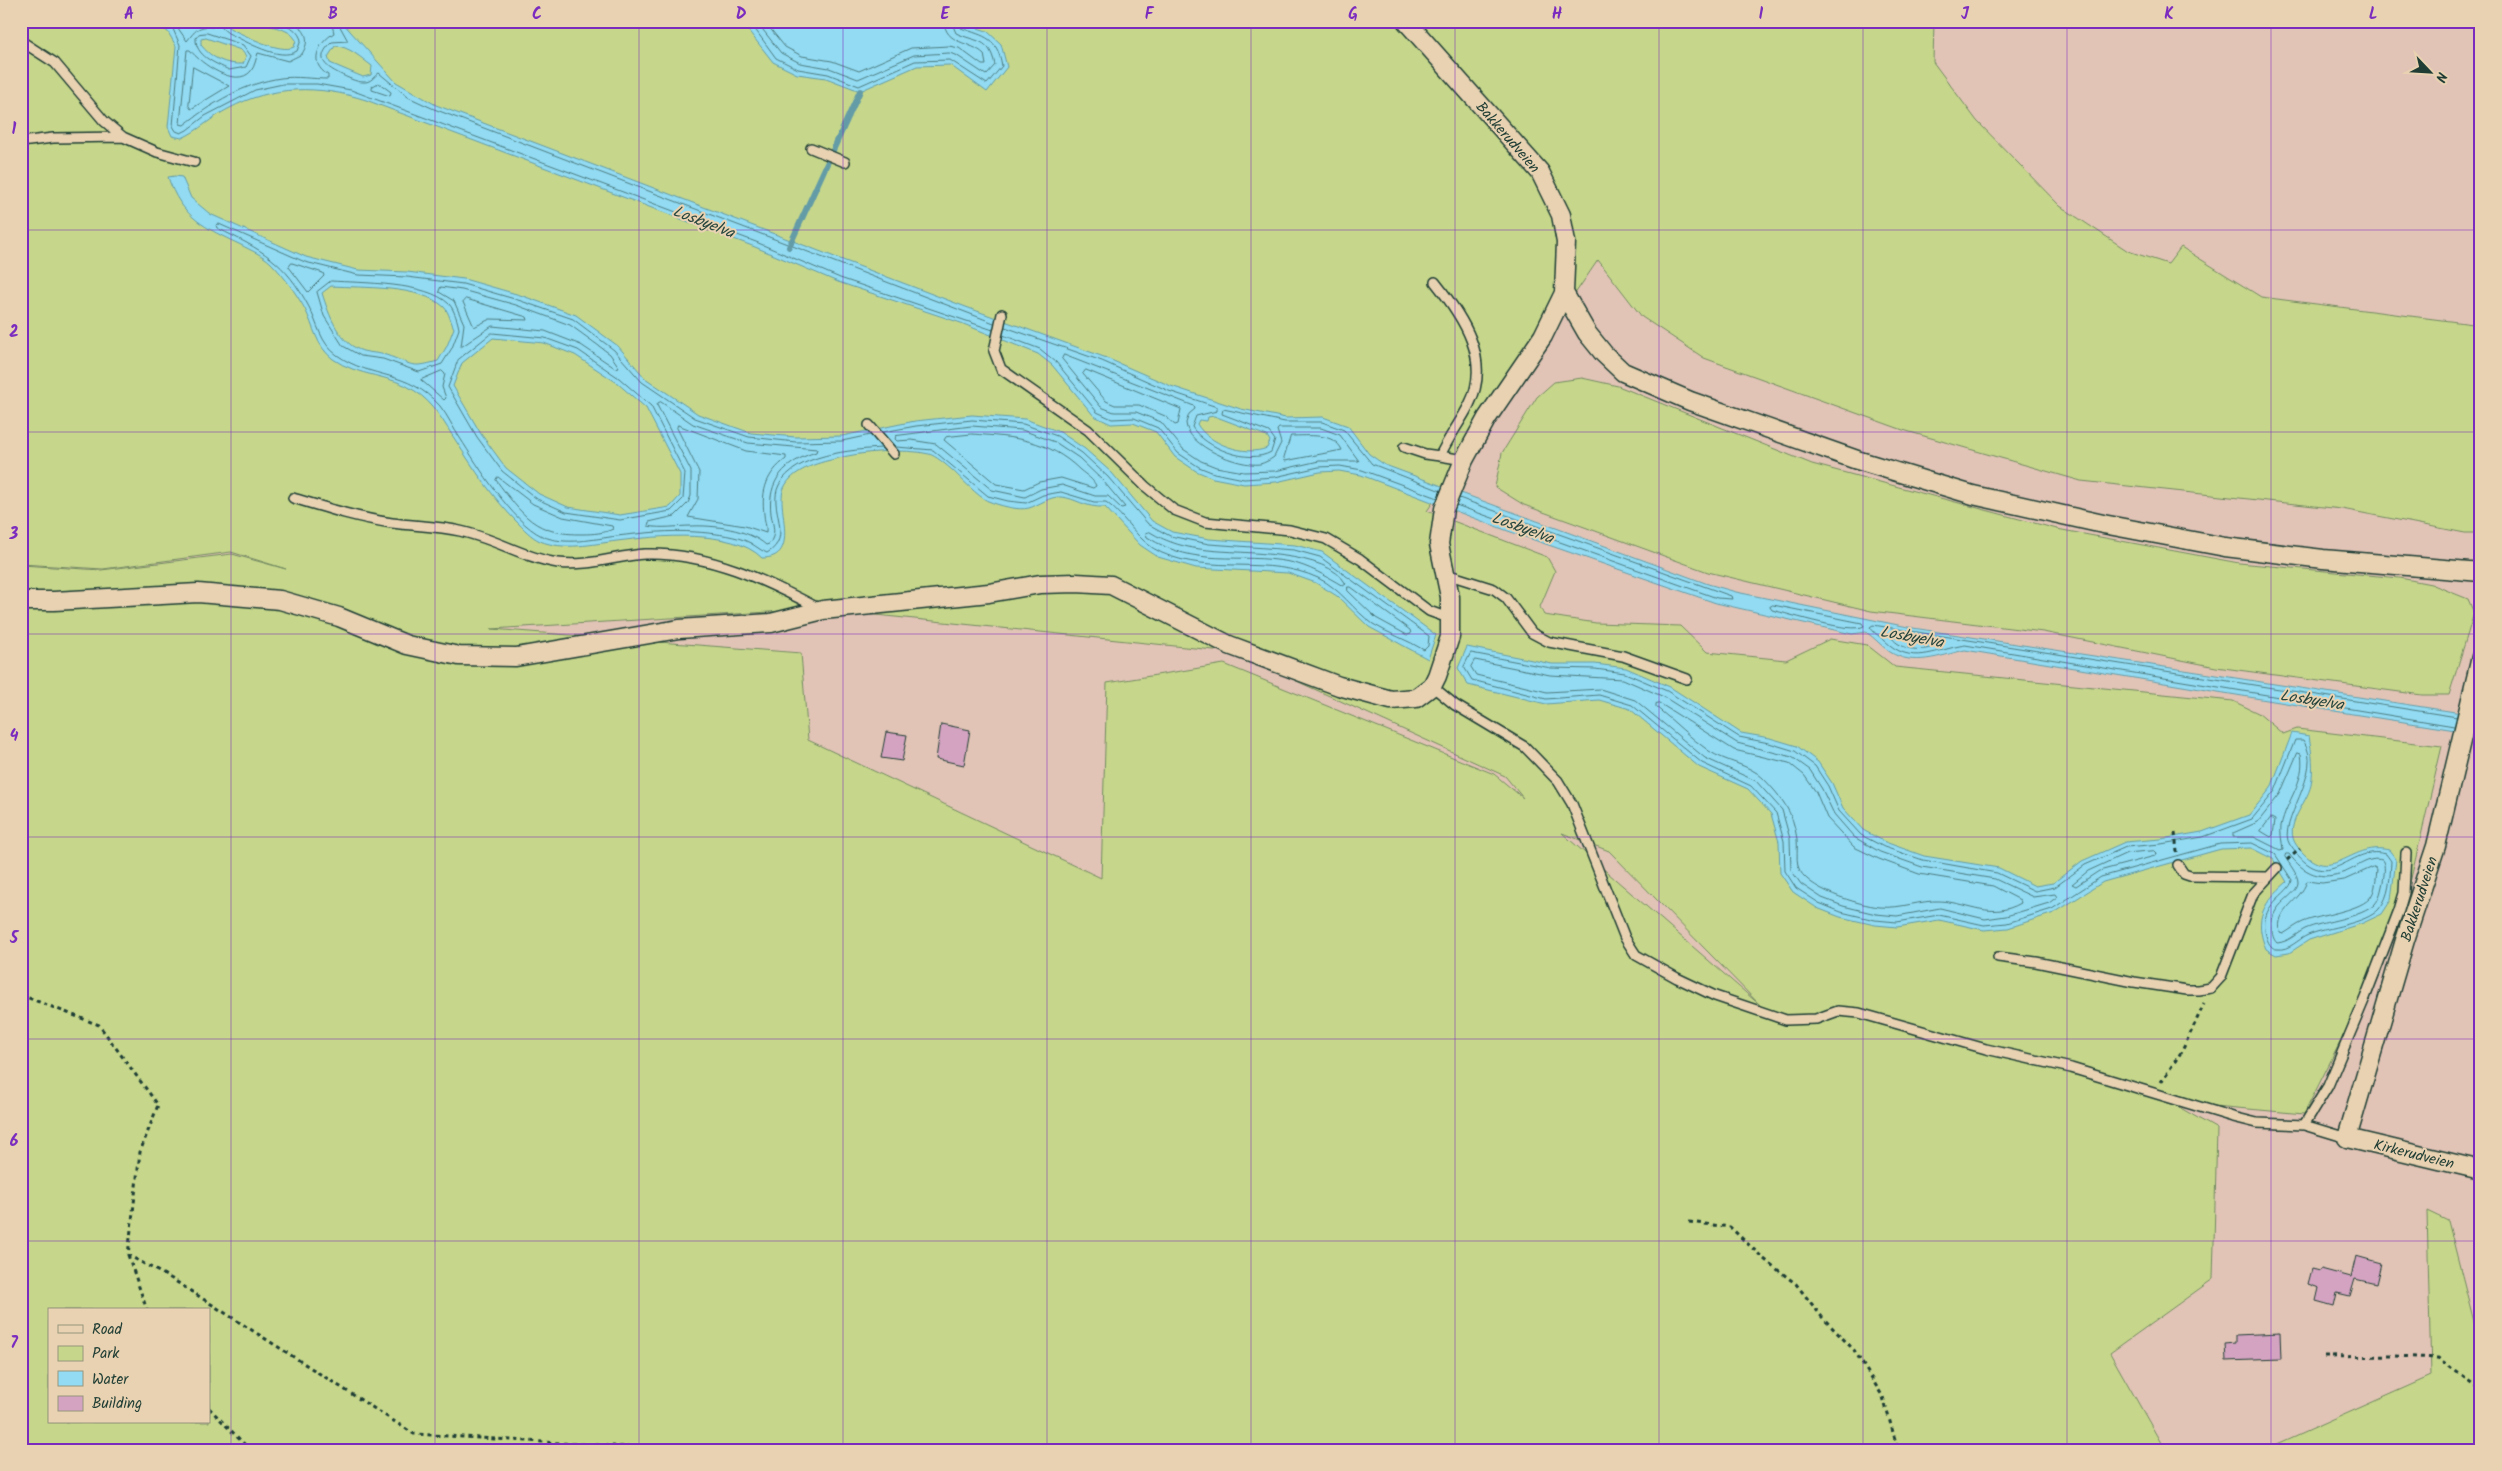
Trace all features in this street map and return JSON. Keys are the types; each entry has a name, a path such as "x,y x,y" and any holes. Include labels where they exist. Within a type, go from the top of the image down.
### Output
{"street":[{"name":"Bakkerudveien","path":"1406,21 1540,172 1562,215 1566,242 1564,293"},
{"path":"1564,293 1587,334 1623,372 1690,401 1857,460 1973,495 2103,524 2225,546 2323,559 2481,572"},
{"path":"21,600 54,601 198,593 280,600 339,617 407,645 459,656 516,657 679,629 771,623 794,619 822,610 989,594 1040,584 1112,585 1229,645 1339,686 1391,700 1416,698 1432,686 1447,653 1452,619 1446,574 1439,544 1444,509 1464,460 1488,418 1543,336 1564,293"},
{"name":"Bakkerudveien","path":"2348,1138 2405,940 2436,846 2481,657"},
{"name":"Kirkerudveien","path":"2348,1138 2481,1170"}],"lane":[{"path":"21,41 54,63 104,121 123,137 158,152 194,162"},
{"path":"21,142 123,137"},
{"path":"811,148 845,162"},
{"path":"1435,282 1458,312 1470,337 1477,364 1476,383 1469,404 1440,456"},
{"path":"1002,314 994,345 995,356 1002,368 1088,430 1145,486 1174,510 1205,522 1290,530 1326,539 1360,559 1429,611 1452,619"},
{"path":"868,425 894,454"},
{"path":"1404,447 1425,454 1464,460"},
{"path":"293,498 348,515 460,531 533,557 558,563 586,564 643,554 681,555 736,570 769,582 822,610"},
{"path":"1446,574 1494,589 1506,598 1532,633 1550,642 1623,656 1687,679"},
{"path":"1432,686 1455,705 1525,747 1558,782 1572,804 1625,938 1636,955 1650,964 1716,996 1786,1020 1816,1019 1838,1011 1859,1013 1953,1040 2071,1068 2257,1122 2304,1125 2348,1138"},
{"path":"2304,1125 2328,1086 2366,998 2399,910 2405,885 2406,853"},
{"path":"2178,865 2184,874 2190,876 2267,877"},
{"path":"1998,957 2036,962 2134,982 2193,990 2211,988 2221,977 2253,894 2277,868"}],"path":[{"path":"2175,832 2178,865"},
{"path":"2154,1092 2182,1050 2211,988"},
{"path":"21,994 99,1026 158,1105 140,1152 128,1254 146,1308"},
{"path":"1689,1222 1730,1227 1764,1259 1796,1284 1822,1317 1854,1350 1883,1397 1898,1450"},
{"path":"128,1254 172,1279 414,1434 675,1450"},
{"path":"2324,1357 2396,1356 2438,1358 2481,1390"},
{"path":"210,1409 250,1450"}],"green space":[{"path":"21,21 1934,21 1933,62 1977,121 2060,206 2128,251 2168,264 2181,247 2261,297 2481,325 2481,533 2465,533 2342,509 2081,481 1903,430 1704,358 1642,317 1598,260 1427,511 1547,557 1555,571 1540,607 1544,615 1596,623 1680,626 1707,652 1786,660 1830,639 1867,645 1895,667 2233,701 2258,713 2283,734 2297,729 2442,746 2401,921 2304,1114 2170,1102 2217,1129 2213,1279 2110,1353 2165,1450 21,1450 21,565 101,570 232,554 286,569 231,552 103,569 21,564","holes":["818,609 1233,652 1505,776 1523,798 1494,774 1224,664 1107,683 1101,878 808,740 801,653 491,629","1562,833 1609,851 1761,1006"]},
{"path":"1582,378 1618,386 1812,464 2057,529 2239,563 2400,578 2431,584 2468,599 2474,613 2449,695 2422,695 2216,667 2043,632 1871,611 1708,572 1524,505 1495,487 1502,453 1537,397 1554,382"},
{"path":"2427,1211 2448,1221 2481,1349 2479,1424 2481,1425 2481,1450 2265,1450 2431,1376"}],"water":[{"name":"Losbyelva","path":"152,21 226,21 227,26 231,29 253,39 272,46 288,48 294,47 296,40 293,35 255,21 341,21 396,82 436,105 966,307 1104,357 1171,386 1241,409 1286,418 1323,417 1348,426 1369,454 1385,465 1708,584 1736,592 1913,628 2481,716 2481,734 1965,650 1927,659 1908,659 1890,652 1866,632 1852,634 1716,603 1508,531 1361,475 1339,471 1320,472 1276,482 1244,484 1213,478 1196,471 1175,457 1156,432 1133,423 1111,424 1094,416 1052,365 1038,354 961,323 838,282 755,247 366,100 348,95 313,90 296,90 262,95 228,109 182,138 172,136 168,127 176,46 168,32","holes":["206,38 241,50 246,56 243,64 225,62 214,57 201,45 201,39","335,46 345,48 372,66 371,75 363,77 330,63 328,57","1214,416 1267,436 1270,441 1267,448 1249,451 1239,450 1218,443 1202,431 1197,424 1199,420 1207,421 1208,417"]},
{"path":"744,21 955,21 987,31 1001,44 1007,67 987,92 950,65 917,66 860,91 826,78 797,74 773,62 747,29"},
{"path":"168,177 182,177 191,198 210,214 306,257 358,270 407,272 464,279 520,295 576,315 618,346 645,378 698,414 751,433 796,437 842,436 915,421 972,415 1025,419 1060,432 1085,449 1112,473 1152,521 1172,532 1209,539 1295,545 1322,552 1436,635 1428,659 1369,627 1337,596 1316,583 1288,573 1196,568 1158,557 1140,545 1105,507 1086,505 1061,497 1053,498 1024,509 997,504 979,495 937,458 919,452 895,451 856,454 806,468 793,476 784,488 782,496 784,541 781,550 774,556 762,558 749,548 732,542 693,536 652,537 569,546 559,546 540,541 524,529 499,503 428,401 406,385 353,369 343,365 327,354 319,342 298,297 276,268 260,255 216,233 196,220 180,202 173,191","holes":["331,286 406,291 434,300 444,307 454,328 447,346 438,361 416,365 386,355 363,351 347,342 336,328 322,293","493,338 544,343 575,355 616,382 646,408 680,474 680,496 670,507 620,515 568,507 539,494 506,468 481,434 453,386 462,363"]},
{"path":"1467,647 1552,664 1595,664 1626,668 1670,687 1741,733 1770,738 1797,746 1818,762 1832,783 1843,808 1863,830 1885,842 1924,856 1999,868 2035,886 2053,883 2082,861 2125,842 2161,839 2202,832 2249,815 2271,788 2292,733 2309,736 2312,760 2311,785 2292,831 2297,846 2309,858 2320,864 2331,864 2341,861 2363,851 2375,849 2389,850 2396,859 2391,900 2382,914 2363,923 2309,940 2289,953 2276,955 2266,949 2262,938 2261,919 2267,904 2287,882 2273,859 2251,848 2221,849 2103,882 2054,913 2008,928 1984,930 1939,920 1897,927 1875,925 1840,917 1817,908 1793,892 1780,873 1779,842 1771,814 1748,789 1699,767 1630,709 1599,700 1546,704 1468,685 1458,668"}],"building":[{"path":"941,724 970,730 964,765 936,759"},
{"path":"886,732 907,735 902,761 881,758"},
{"path":"2356,1256 2381,1263 2376,1284 2355,1279 2350,1296 2337,1293 2334,1306 2316,1301 2319,1288 2308,1284 2312,1269 2320,1271 2321,1269 2351,1277"},
{"path":"2280,1333 2281,1359 2226,1361 2225,1344 2236,1343 2236,1335"}],"waterway":[{"path":"789,247 860,91"}]}
